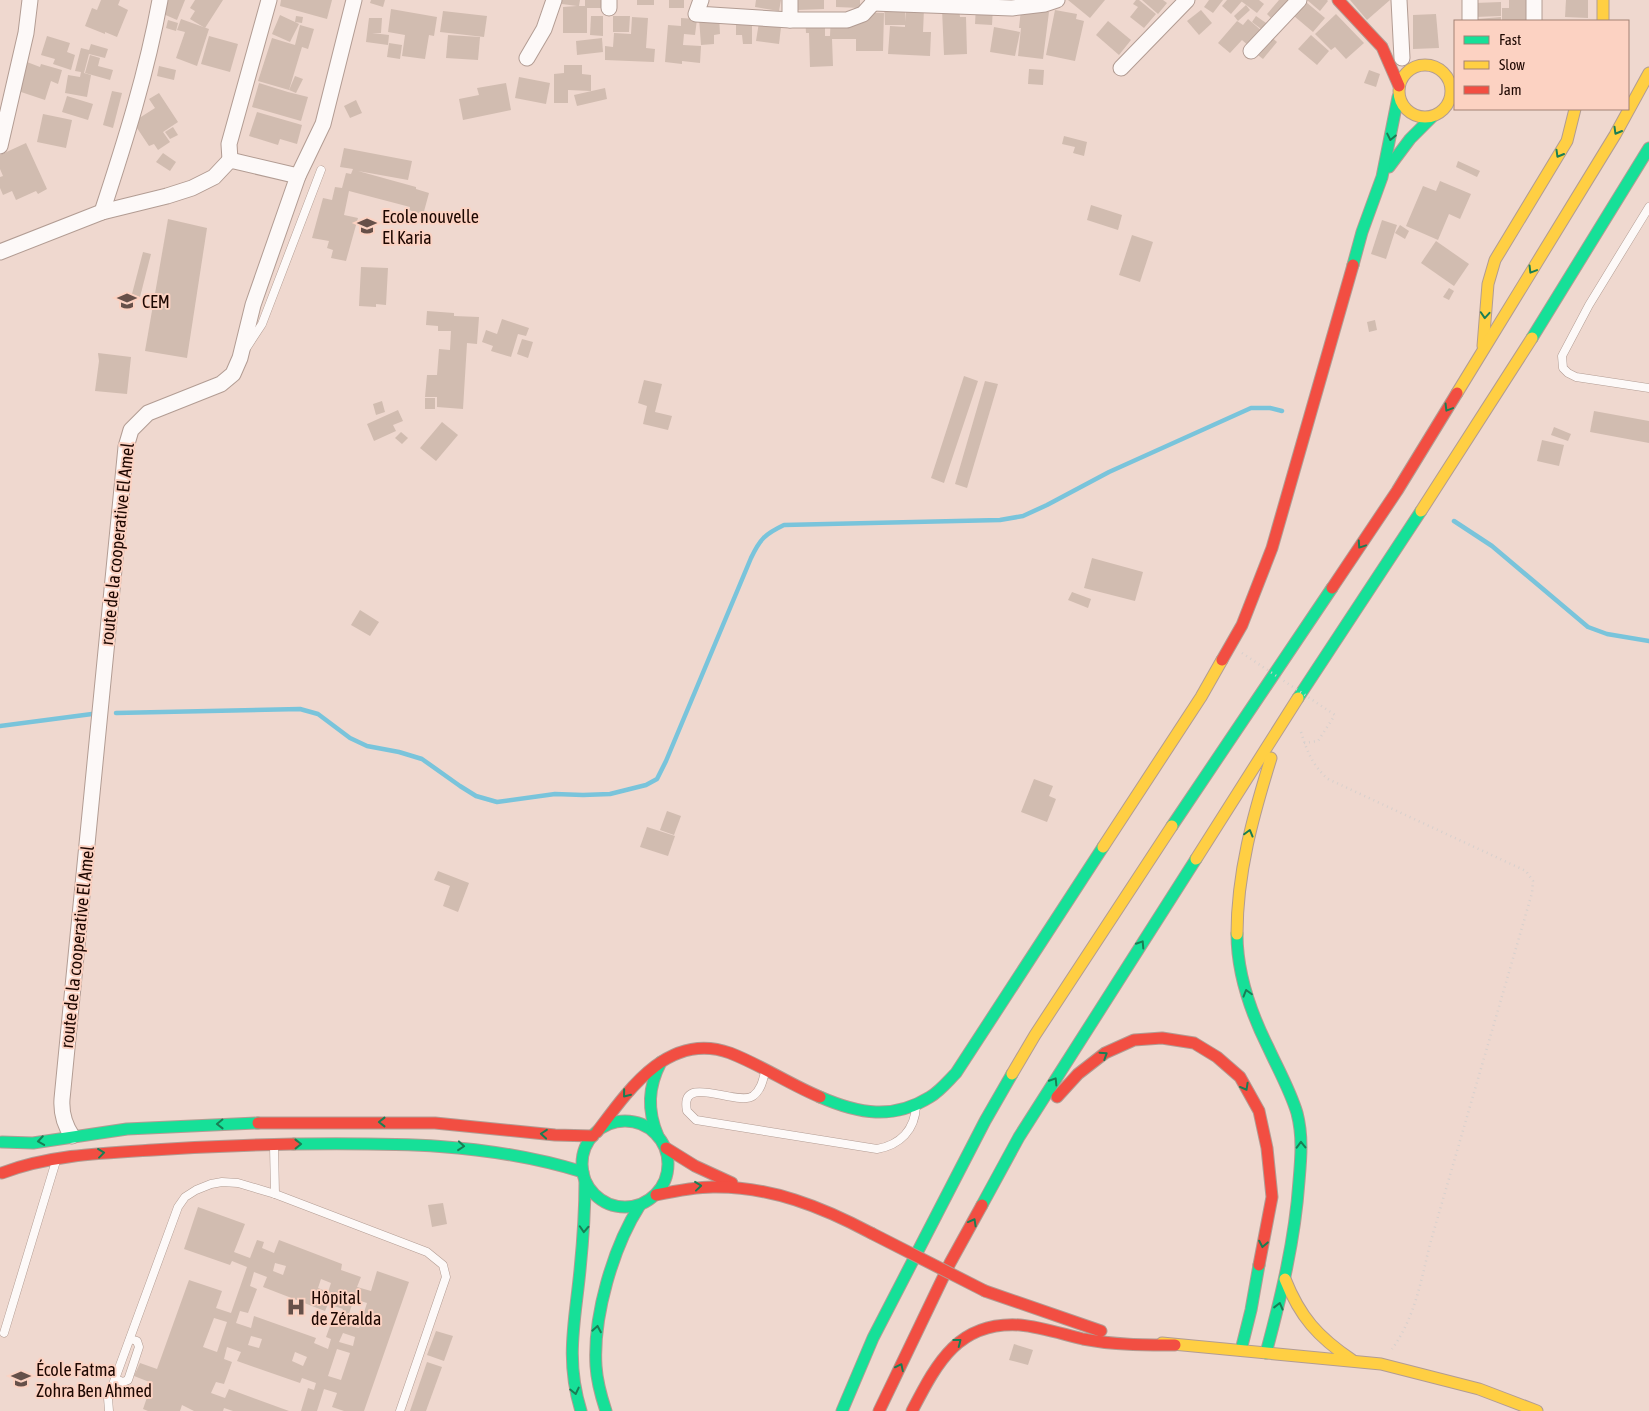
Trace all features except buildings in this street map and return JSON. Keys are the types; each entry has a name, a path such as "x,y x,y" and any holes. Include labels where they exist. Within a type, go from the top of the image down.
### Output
{"main road":[{"path":"1338,0 1382,47 1417,66"},
{"path":"1603,0 1603,20"},
{"path":"1382,47 1399,91 1402,105 1407,111 1423,118 1437,114 1454,105"},
{"path":"581,1411 575,1391 570,1353 582,1250 584,1152 595,1134 634,1084 661,1062 685,1051 708,1048 732,1052 837,1106 851,1110 880,1113 895,1111 916,1104 935,1094 956,1073 1201,697 1234,642 1248,612 1272,548 1362,232 1382,178 1402,77 1409,70 1417,66 1432,66 1454,71"},
{"path":"1382,178 1410,139 1448,104 1451,95 1451,84 1439,69"},
{"path":"1629,109 1649,73"},
{"path":"1482,352 1488,284 1495,260 1567,141 1575,110"},
{"path":"842,1411 873,1338 985,1121 1035,1036 1194,791 1397,491 1629,110"},
{"path":"879,1411 950,1263 1019,1137 1279,728 1507,379 1649,148"},
{"path":"1266,1353 1286,1279 1293,1243 1301,1164 1301,1132 1287,1087 1249,1000 1239,964 1235,927 1238,894 1247,841 1279,728"},
{"path":"1019,1137 1078,1074 1105,1053 1134,1040 1162,1038 1194,1044 1217,1057 1240,1077 1259,1111 1267,1148 1272,1197 1251,1310 1241,1350"},
{"path":"656,1195 662,1188 668,1173 666,1148 658,1136 650,1115 649,1104 652,1082 661,1062"},
{"path":"1,1174 6,1157 1,1141 33,1142 126,1129 189,1124 408,1122 463,1124 555,1135 595,1134 612,1123 629,1121 645,1125 658,1136"},
{"path":"1,1174 22,1166 123,1151 274,1144 408,1143 461,1146 532,1157 584,1176 590,1189 603,1202 621,1208 640,1205 656,1195 673,1190 706,1186 740,1187 768,1192 811,1205 838,1216 985,1290 1089,1328 1121,1336 1175,1345 1381,1364 1479,1389 1538,1411"},
{"path":"666,1148 702,1170 740,1187"},
{"path":"606,1411 598,1389 594,1357 597,1332 616,1250 628,1224 640,1205"},
{"path":"1286,1279 1299,1311 1316,1333 1354,1361"},
{"path":"1205,1347 1230,1336 1243,1323 1251,1310"},
{"path":"912,1411 939,1361 947,1352 965,1337 994,1325 1016,1324 1103,1342 1151,1346 1175,1345"},
{"path":"853,1352 873,1338"}],"street":[{"path":"0,146 26,33 30,0"},
{"path":"102,212 130,125 151,48 160,0"},
{"path":"0,252 102,212 167,196 192,188 214,177 230,160 229,144 269,0"},
{"name":"route de la cooperative El Amel","path":"72,1136 64,1122 61,1107 126,447 131,430 148,413 221,384 232,374 240,358 253,305 298,176 322,124 354,0"},
{"path":"527,58 544,29 554,0"},
{"path":"701,0 696,14 790,20 847,20 863,14 873,2 1045,4 1057,0"},
{"path":"790,0 790,20"},
{"path":"1120,68 1186,0"},
{"path":"1251,51 1299,0"},
{"path":"1399,0 1402,58"},
{"path":"1470,0 1470,20"},
{"path":"1534,0 1534,20"},
{"path":"230,160 298,176"}],"lane":[{"path":"240,358 262,324 322,170"},
{"path":"1649,207 1589,305 1562,356 1563,368 1576,377 1649,388"},
{"path":"766,1070 760,1088 753,1096 738,1099 699,1091 688,1098 686,1102 687,1111 696,1120 877,1149 896,1143 904,1137 914,1121 916,1104"},
{"path":"274,1144 275,1194"},
{"path":"4,1334 56,1160"},
{"path":"109,1411 108,1398 178,1208 185,1197 196,1190 222,1182 238,1183 275,1194 428,1252 443,1265 446,1277 400,1411"},
{"path":"115,1379 124,1382 128,1380 139,1347 137,1341 130,1339"}],"path":[{"path":"1242,653 1335,715 1318,741 1304,743"},
{"path":"1293,707 1312,763 1328,779 1526,871 1533,881 1532,893 1408,1326 1381,1364"}],"waterway":[{"path":"116,713 300,709 318,714 350,738 367,746 399,752 422,759 476,796 497,802 555,794 610,794 646,785 657,779 666,761 751,558 760,542 772,531 784,525 1000,520 1023,516 1109,472 1251,408 1270,408 1282,411"},
{"path":"1454,521 1492,546 1588,627 1607,634 1649,641"},
{"path":"0,726 92,714"}],"traffic: fast":[{"path":"1353,265 1362,232 1382,177 1398,97"},
{"path":"1389,167 1410,139 1432,117"},
{"path":"1532,338 1649,148"},
{"path":"1298,698 1421,511"},
{"path":"1172,826 1332,588"},
{"path":"820,1097 862,1111 889,1112 916,1104 937,1092 956,1073 1103,847"},
{"path":"982,1205 1019,1137 1196,859"},
{"path":"1237,934 1239,963 1246,992 1262,1034 1294,1104 1301,1139 1297,1203 1291,1247 1266,1353"},
{"path":"658,1136 652,1117 650,1099 651,1090 661,1062"},
{"path":"842,1411 873,1338 985,1121 1012,1074"},
{"path":"625,1121 642,1124 656,1133 665,1147 668,1164 665,1181 656,1195 642,1204 625,1207 608,1204 594,1195 585,1181 582,1164 585,1147 594,1133 608,1124 625,1121"},
{"path":"2,1142 33,1143 127,1129 258,1123"},
{"path":"294,1144 440,1146 511,1155 583,1172"},
{"path":"581,1411 576,1392 572,1357 582,1248 585,1181"},
{"path":"606,1411 597,1372 596,1346 601,1304 613,1261 630,1222 640,1205"},
{"path":"1241,1350 1259,1265"}],"traffic: slow":[{"path":"1603,0 1603,20"},
{"path":"1420,65 1430,65 1444,72 1451,86 1451,91 1451,96 1444,110 1430,117 1420,117 1410,113 1403,106 1399,96 1399,86 1403,76 1410,69 1420,65"},
{"path":"1629,109 1649,73"},
{"path":"1483,346 1488,284 1495,260 1567,141 1575,110"},
{"path":"1457,393 1629,110"},
{"path":"1421,511 1532,338"},
{"path":"1103,847 1201,697 1222,660"},
{"path":"1196,859 1298,698"},
{"path":"1237,934 1240,889 1247,845 1271,758"},
{"path":"1012,1074 1035,1035 1172,826"},
{"path":"1285,1279 1297,1304 1311,1325 1329,1343 1352,1360"},
{"path":"1162,1343 1381,1364 1479,1389 1537,1411"}],"traffic: jam":[{"path":"1338,0 1382,47 1399,86"},
{"path":"1222,660 1242,625 1272,548 1353,265"},
{"path":"1332,588 1397,491 1457,393"},
{"path":"1057,1097 1078,1074 1105,1053 1134,1040 1162,1038 1194,1043 1217,1057 1240,1077 1259,1111 1267,1148 1272,1197 1259,1265"},
{"path":"597,1132 637,1082 670,1057 688,1050 708,1048 730,1053 820,1097"},
{"path":"258,1123 435,1123 555,1135 593,1136"},
{"path":"2,1173 38,1162 96,1154 294,1144"},
{"path":"666,1148 695,1166 732,1183"},
{"path":"656,1195 706,1187 755,1190 775,1194 815,1207 871,1233"},
{"path":"879,1411 950,1263 982,1205"},
{"path":"871,1233 985,1291"},
{"path":"985,1291 1101,1331"},
{"path":"912,1411 931,1377 952,1348 980,1330 999,1326 1020,1325 1083,1339 1106,1342 1140,1345 1175,1345"}],"place":[{"name":"Ecole nouvelle El Karia","path":"367,226"},
{"name":"CEM","path":"127,301"},
{"name":"Hôpital de Zéralda","path":"296,1307"},
{"name":"École Fatma Zohra Ben Ahmed","path":"21,1379"}]}
